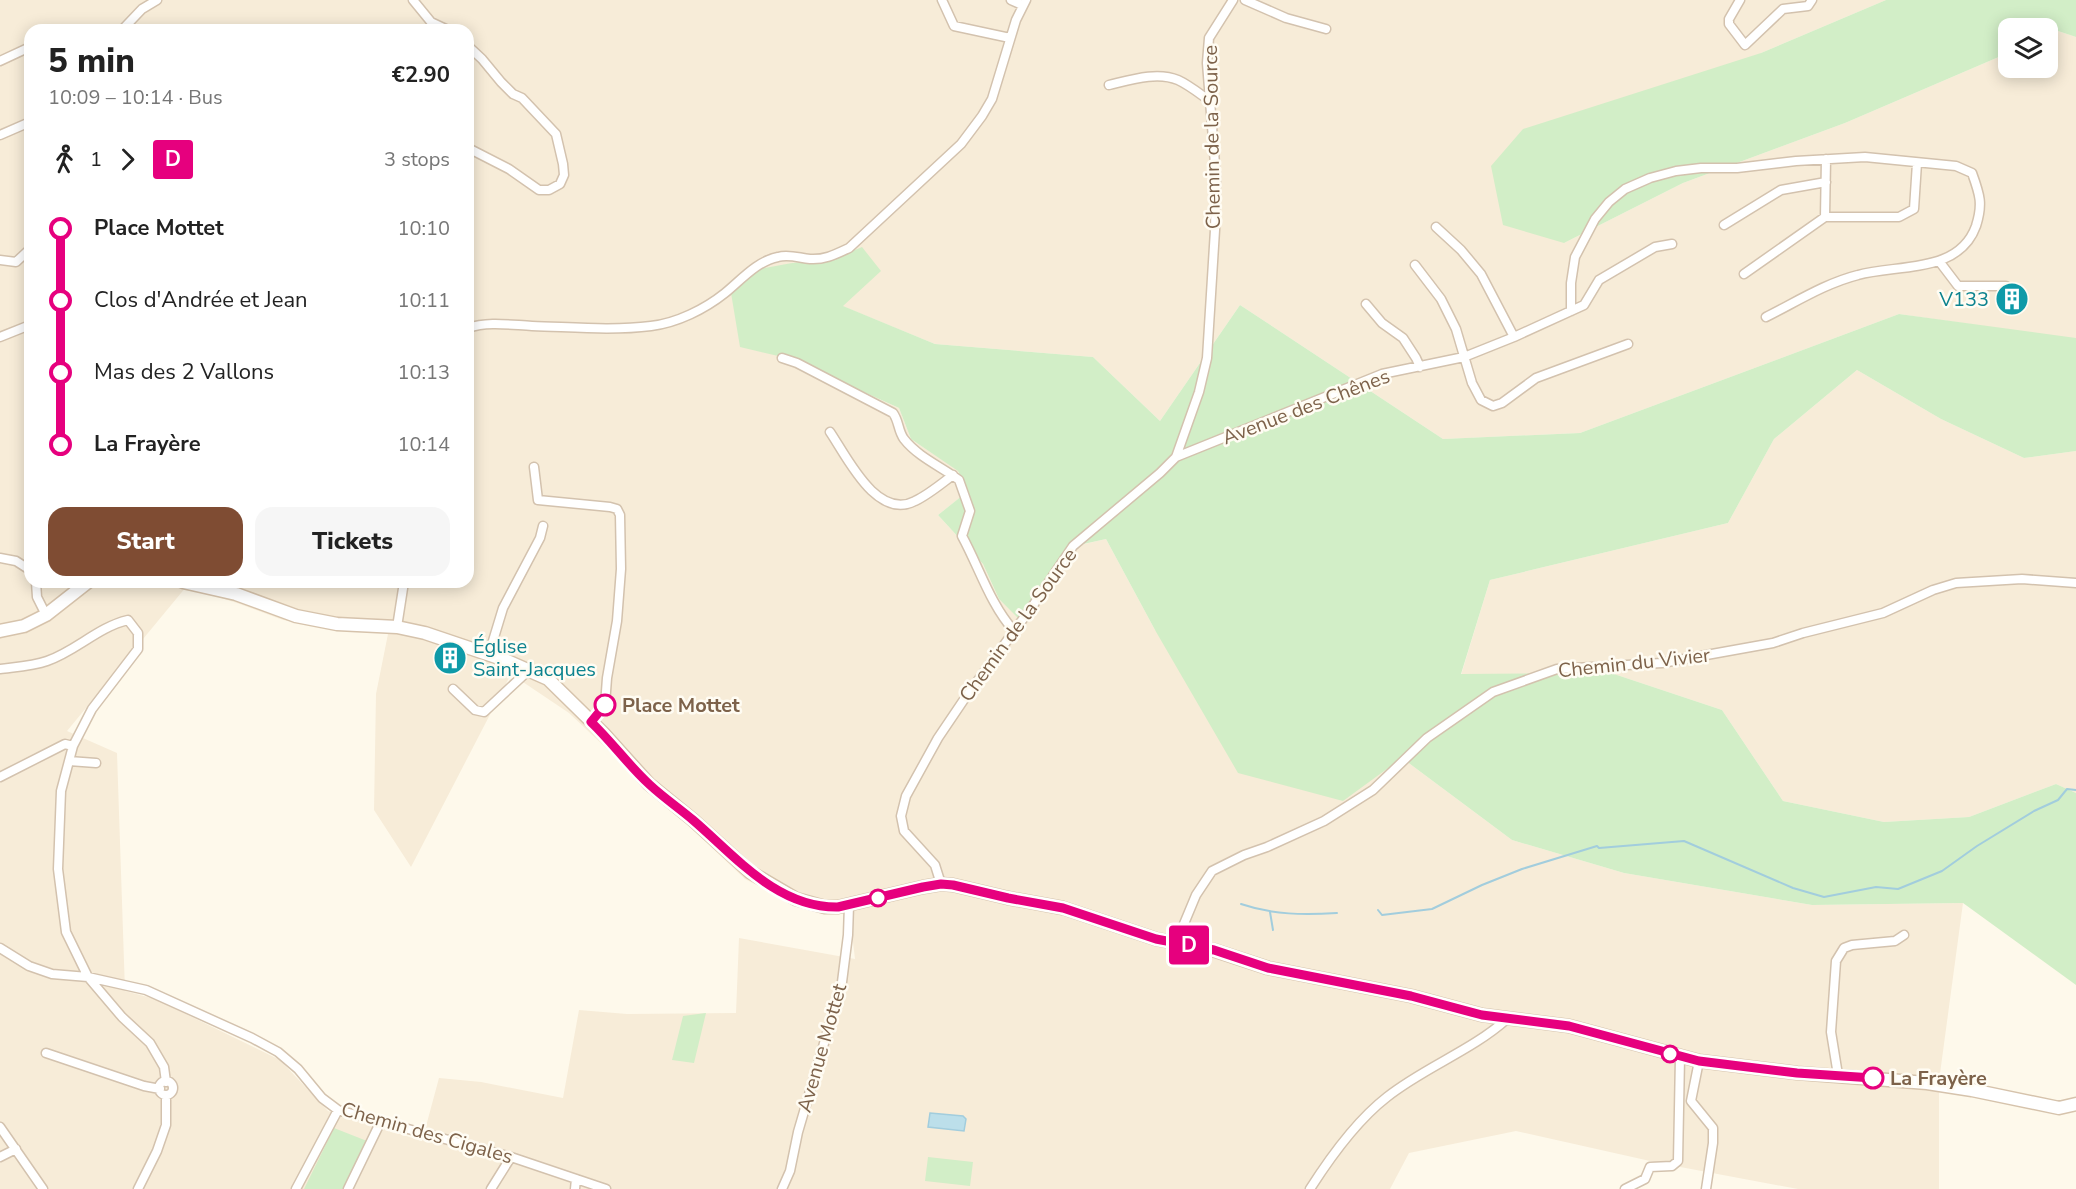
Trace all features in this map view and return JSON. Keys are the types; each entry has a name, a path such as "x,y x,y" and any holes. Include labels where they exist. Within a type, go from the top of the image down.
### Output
{"street":[{"path":"128,24 142,9 157,0"},
{"path":"413,0 436,24"},
{"path":"942,0 954,26 1010,38"},
{"path":"474,326 495,324 608,328 663,324 709,305 750,271 778,256 810,259 830,257 849,248 961,144 982,116 992,99 1010,38 1024,2 1011,0"},
{"name":"Chemin de la Source","path":"941,884 935,865 904,831 901,816 906,796 938,738 1073,546 1176,457 1199,392 1207,358 1216,177 1207,63 1209,38 1233,0"},
{"path":"1245,0 1286,18 1326,29"},
{"path":"1740,0 1729,19 1729,24 1737,38 1745,45 1783,9 1808,6 1812,0"},
{"path":"0,61 24,50"},
{"path":"474,52 501,82 522,98 556,134 561,148 564,175 560,184 549,190 539,190 509,169 474,151"},
{"path":"1108,85 1141,77 1176,79 1210,101"},
{"path":"0,135 24,125"},
{"path":"1571,311 1571,283 1575,257 1595,219 1609,202 1625,189 1650,178 1676,171 1701,168 1737,168 1865,157 1956,166 1972,173 1981,197 1979,217 1973,234 1960,249 1940,261 1859,274 1823,288 1766,317"},
{"path":"1825,217 1826,159"},
{"path":"1917,163 1914,208 1920,216"},
{"path":"1724,225 1781,190 1826,182"},
{"path":"1744,274 1825,217 1899,218 1914,208"},
{"path":"1436,227 1461,250 1481,274 1514,337"},
{"name":"Avenue des Chênes","path":"1176,457 1382,374 1464,357 1514,337 1584,305 1599,280 1655,248 1672,244"},
{"path":"0,260 16,262 24,255"},
{"path":"1940,261 1958,286 2006,286"},
{"path":"1415,265 1441,298 1455,329 1472,383 1481,400 1493,405 1502,403 1536,378 1628,344"},
{"path":"1366,304 1382,323 1402,338 1420,367"},
{"path":"0,337 24,327"},
{"path":"782,358 797,363 893,413 897,418 897,427 905,440 936,466 959,480 969,511 962,536 994,602 1014,631"},
{"path":"830,432 873,494 886,503 900,505 913,502 953,475"},
{"path":"534,467 538,500 617,508 620,515 621,569 617,621 607,678 605,705 591,722"},
{"path":"489,654 503,608 540,538 543,526"},
{"path":"0,558 16,561 24,566"},
{"name":"Chemin du Vivier","path":"1176,943 1196,895 1212,871 1222,864 1267,847 1330,817 1373,790 1443,725 1494,692 1557,669 1662,663 1773,643 1883,613 1933,590 1956,584 2022,579 2076,583"},
{"path":"37,588 46,615"},
{"path":"0,631 24,626 46,615 80,588"},
{"path":"210,588 236,594 296,616 337,624 397,627 426,633 489,654 548,679 649,784 750,872 787,895 806,903 825,907 849,905 941,884 1063,908 1156,939 1214,950 1268,968 1411,996 1460,1010 1508,1019 1569,1026 1699,1061 1797,1073 1838,1074 1940,1084 2059,1108 2076,1104"},
{"path":"397,627 403,588"},
{"path":"0,669 47,661 86,642 112,624 128,621 138,633 138,649 92,709 73,746 62,791 58,869 66,932 88,977 122,1017 150,1044 164,1067 166,1125 138,1189"},
{"path":"453,689 475,710 484,712 529,670"},
{"path":"0,777 65,744 73,746"},
{"path":"69,761 96,763"},
{"name":"Avenue Mottet","path":"783,1189 842,982 849,905"},
{"path":"1838,1074 1831,1032 1836,961 1844,948 1852,945 1895,941 1904,935"},
{"name":"Chemin des Cigales","path":"0,948 29,966 52,974 88,977 146,990 252,1038 278,1052 298,1069 322,1098 338,1110 511,1157 606,1189"},
{"path":"1310,1189 1357,1126 1387,1097 1488,1036 1508,1019"},
{"path":"46,1053 144,1086 164,1088"},
{"path":"1625,1189 1645,1179 1650,1167 1672,1166 1678,1161 1680,1057"},
{"path":"1699,1061 1691,1101 1713,1128 1706,1189"},
{"path":"296,1189 338,1110"},
{"path":"348,1189 380,1123"},
{"path":"0,1127 44,1189"},
{"path":"0,1157 16,1149"},
{"path":"491,1189 511,1157"},
{"path":"575,1189 576,1179"}],"shaded area":[{"path":"0,0 1886,0 1761,53 1564,243 1683,183 1845,123 1998,57 1998,78 2058,78 2058,31 2076,37 2076,338 1899,314 1580,433 1443,439 1240,305 1160,421 1093,357 935,344 842,306 833,259 792,263 791,359 899,408 911,439 959,471 968,491 938,515 983,564 999,599 1018,617 1080,545 1106,539 1155,630 1402,758 1512,840 1624,873 1812,905 1963,903 1939,1081 1939,1189 1798,1189 1659,1163 1516,1131 1409,1153 1390,1189 0,1189"},
{"path":"1857,370 1941,419 2024,458 2076,451 2076,793 2056,784 1969,817 1884,822 1783,801 1722,710 1611,673 1461,675 1490,580 1728,523 1774,439"}],"green space":[{"path":"1886,0 2076,0 2076,37 2058,31 2058,18 1998,18 1998,57 1845,123 1683,183 1564,243 1503,225 1491,166 1523,129 1761,53"},
{"path":"862,247 881,271 843,306 935,344 1093,357 1160,421 1240,305 1443,439 1580,433 1899,314 2076,338 2076,451 2024,458 1941,419 1857,370 1774,439 1728,523 1490,580 1461,674 1611,673 1722,710 1783,801 1884,822 1969,817 2056,784 2076,793 2076,985 1963,903 1812,905 1624,873 1512,840 1402,758 1343,801 1238,773 1155,630 1106,539 1079,545 1018,618 999,599 983,564 938,515 968,491 958,471 911,439 899,408 791,359 740,347 731,293 759,269 833,259"},
{"path":"706,1013 694,1063 672,1060 683,1016"},
{"path":"334,1128 367,1141 343,1189 304,1189"},
{"path":"928,1157 973,1162 970,1186 925,1181"}],"water":[{"path":"930,1113 963,1116 966,1119 964,1131 928,1127"}],"waterway":[{"path":"1378,910 1382,915 1432,909 1522,869 1597,846 1599,848 1684,841 1793,888 1824,897 1876,887 1898,889 1942,871 1977,846 2034,811 2058,800 2067,789 2076,790"},
{"path":"1241,904 1289,913 1337,913"},
{"path":"1270,912 1273,930"}],"bus line":[{"name":"D","path":"605,705 591,722 649,784 750,872 787,895 806,903 838,907 923,887 953,885 1063,908 1156,939 1214,950 1268,968 1411,996 1482,1015 1569,1026 1699,1061 1797,1073 1873,1078"}],"place":[{"name":"V133","path":"2012,299"},
{"name":"Église Saint-Jacques","path":"450,658"},
{"name":"Place Mottet","path":"605,705"},
{"name":"La Frayère","path":"1873,1078"}]}
